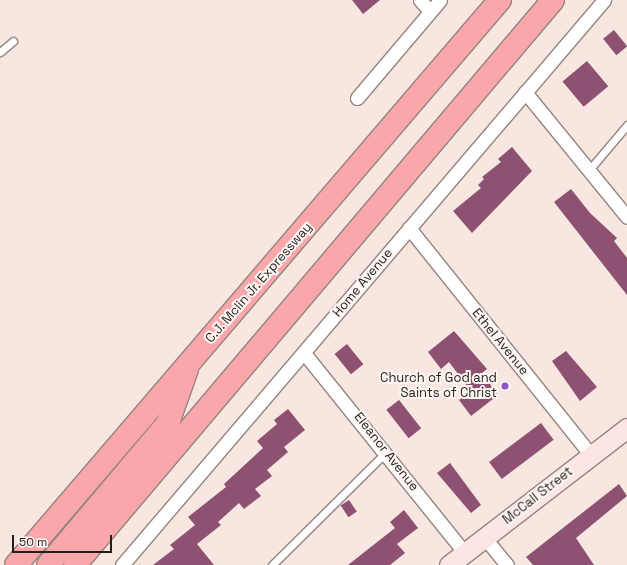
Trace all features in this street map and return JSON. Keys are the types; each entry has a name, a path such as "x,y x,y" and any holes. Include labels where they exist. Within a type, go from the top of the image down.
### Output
{"highway":[{"name":"C.J. Mclin Jr. Expressway","path":"16,565 500,0"},
{"path":"75,565 554,0"},
{"path":"48,565 168,423 190,362"}],"street":[{"path":"420,0 430,11"},
{"path":"357,98 440,0"},
{"name":"Home Avenue","path":"122,565 604,0"},
{"path":"525,92 627,217"},
{"name":"Ethel Avenue","path":"409,228 591,455"},
{"name":"Eleanor Avenue","path":"304,352 386,452 465,553"},
{"name":"McCall Street","path":"449,565 627,428"},
{"path":"485,538 507,565"}],"lane":[{"path":"0,52 13,41"},
{"path":"589,170 627,125"},
{"path":"272,565 386,452"}],"building":[{"path":"352,0 380,0 363,14"},
{"path":"614,30 627,46 616,55 603,39"},
{"path":"587,61 608,86 584,107 562,82"},
{"path":"512,147 532,171 472,233 453,211 481,188 478,185 484,179 482,177 501,162 498,159"},
{"path":"571,189 590,213 617,238 614,241 627,258 627,295 554,202"},
{"path":"454,331 487,369 482,373 498,395 471,416 459,400 471,391 449,362 441,369 428,352"},
{"path":"347,344 363,364 351,374 335,354"},
{"path":"566,351 597,387 580,401 552,361"},
{"path":"399,400 421,428 409,438 386,410"},
{"path":"288,409 305,430 284,447 288,452 267,470 272,476 255,489 261,496 244,509 239,503 218,522 221,525 197,544 214,565 153,565 174,549 170,545 195,525 188,517 226,487 224,484 263,448 257,441 277,424 274,420"},
{"path":"541,423 554,440 502,479 489,462"},
{"path":"450,463 481,505 471,513 437,473"},
{"path":"619,484 627,496 576,538 594,565 533,565 526,557"},
{"path":"349,500 357,512 349,517 341,506"},
{"path":"404,510 418,528 397,544 405,553 390,565 348,565 395,528 390,522"}],"place":[{"name":"Church of God and Saints of Christ","path":"505,386"}]}
